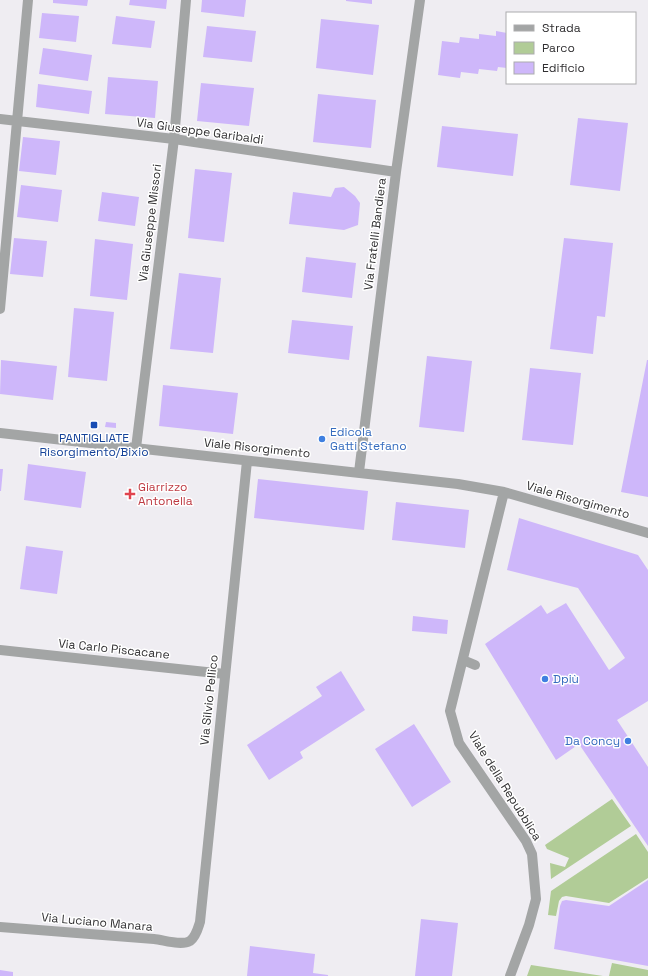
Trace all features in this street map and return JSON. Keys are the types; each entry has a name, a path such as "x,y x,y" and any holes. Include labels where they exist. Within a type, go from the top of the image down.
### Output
{"street":[{"path":"0,309 28,0"},
{"name":"Via Giuseppe Missori","path":"136,448 174,139 186,0"},
{"name":"Via Fratelli Bandiera","path":"359,472 396,172 420,0"},
{"name":"Via Giuseppe Garibaldi","path":"0,119 174,139 396,172"},
{"name":"Viale Risorgimento","path":"0,434 458,484 504,492 648,533"},
{"name":"Via Silvio Pellico","path":"191,940 196,933 200,922 247,461"},
{"name":"Viale della Repubblica","path":"504,492 450,711 459,743 526,841 532,854 536,899 529,925 510,976"},
{"name":"Via Carlo Piscacane","path":"0,650 225,674"},
{"path":"463,660 475,665"},
{"name":"Via Luciano Manara","path":"0,927 108,935 182,943 191,940"}],"green space":[{"path":"612,799 631,826 551,879 550,863 565,867 569,858 547,849 545,845"},
{"path":"636,834 648,852 648,878 609,903 566,896 562,897 559,901 556,916 548,915 551,891"},
{"path":"612,963 648,970 648,976 609,976"},
{"path":"531,965 603,976 527,976"}],"building":[{"path":"53,0 88,0 87,6 53,3"},
{"path":"130,0 167,0 166,9 129,5"},
{"path":"202,0 246,0 244,17 201,12"},
{"path":"372,0 372,4 346,1"},
{"path":"42,13 79,16 76,42 39,38"},
{"path":"116,16 155,21 151,48 112,44"},
{"path":"321,19 379,25 373,75 316,68"},
{"path":"207,26 256,31 252,62 203,57"},
{"path":"496,31 506,33 506,68 498,67 497,71 479,69 478,74 461,72 460,78 438,75 442,41 459,43 460,37 479,39 479,34 496,36"},
{"path":"43,48 92,55 88,81 39,74"},
{"path":"108,77 158,81 155,118 105,114"},
{"path":"201,83 254,88 249,126 197,121"},
{"path":"38,84 92,91 89,114 36,107"},
{"path":"318,94 376,100 371,148 313,142"},
{"path":"578,118 628,123 620,191 570,185"},
{"path":"442,126 518,134 513,176 437,167"},
{"path":"23,137 60,141 56,175 19,171"},
{"path":"195,169 232,173 224,242 188,238"},
{"path":"21,185 62,190 58,222 17,217"},
{"path":"344,187 355,196 360,203 358,225 344,230 289,224 293,192 331,197 335,188"},
{"path":"102,192 139,197 135,226 98,221"},
{"path":"14,238 47,241 43,277 10,274"},
{"path":"564,238 613,243 605,317 597,316 593,354 550,349"},
{"path":"95,239 133,244 127,300 90,296"},
{"path":"306,257 356,263 352,298 302,292"},
{"path":"179,273 221,278 213,353 170,349"},
{"path":"74,308 114,312 107,381 68,377"},
{"path":"292,320 353,326 349,360 288,353"},
{"path":"427,356 472,361 464,432 419,427"},
{"path":"1,360 57,366 53,400 0,394"},
{"path":"648,360 648,497 621,492"},
{"path":"530,368 581,373 573,445 522,440"},
{"path":"163,385 238,393 233,434 159,426"},
{"path":"106,422 116,423 116,428 105,427"},
{"path":"28,464 86,472 81,508 24,500"},
{"path":"0,469 3,469 1,491 0,491"},
{"path":"258,479 368,491 364,530 254,518"},
{"path":"396,502 469,510 465,548 392,540"},
{"path":"519,518 638,555 648,570 648,701 617,720 648,767 648,846 579,744 556,760 485,644 541,605 547,614 566,603 609,670 625,658 578,588 507,570"},
{"path":"26,546 63,551 57,594 20,589"},
{"path":"413,616 448,620 447,634 412,631"},
{"path":"341,671 365,710 300,752 303,758 269,780 247,745 322,696 316,687"},
{"path":"414,724 451,782 412,807 375,749"},
{"path":"648,880 648,966 554,949 562,901 566,900 609,906"},
{"path":"421,919 458,923 452,976 415,976"},
{"path":"250,946 315,954 313,973 328,976 247,976"},
{"path":"0,970 13,972 13,976 0,976"}],"place":[{"name":"PANTIGLIATE Risorgimento/Bixio","path":"94,425"},
{"name":"Edicola Gatti Stefano","path":"322,439"},
{"name":"Giarrizzo Antonella","path":"130,494"},
{"name":"Dpiù","path":"545,679"},
{"name":"Da Concy","path":"628,741"}]}
